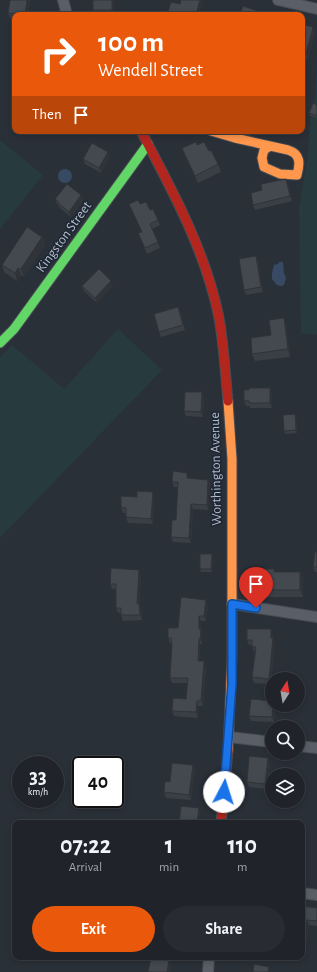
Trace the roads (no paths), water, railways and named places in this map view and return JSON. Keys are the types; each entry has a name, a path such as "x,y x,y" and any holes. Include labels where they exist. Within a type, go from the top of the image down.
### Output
{"street":[{"path":"63,0 66,12"},
{"path":"278,0 317,9"},
{"name":"Worthington Avenue","path":"143,134 177,199 202,258 209,279 222,331 232,459 232,684 221,820"},
{"path":"218,134 229,138 270,146"},
{"name":"Kingston Street","path":"0,343 14,329 148,144"},
{"path":"232,604 317,617"},
{"path":"229,737 265,741"},
{"path":"305,747 317,748"},
{"path":"305,893 317,895"},
{"path":"208,972 209,960"}],"water":[{"path":"62,169 68,169 72,173 72,179 68,183 62,183 58,179 58,173"},
{"path":"279,262 283,262 286,278 284,285 281,286 277,285 272,279 274,265 278,264"}]}
